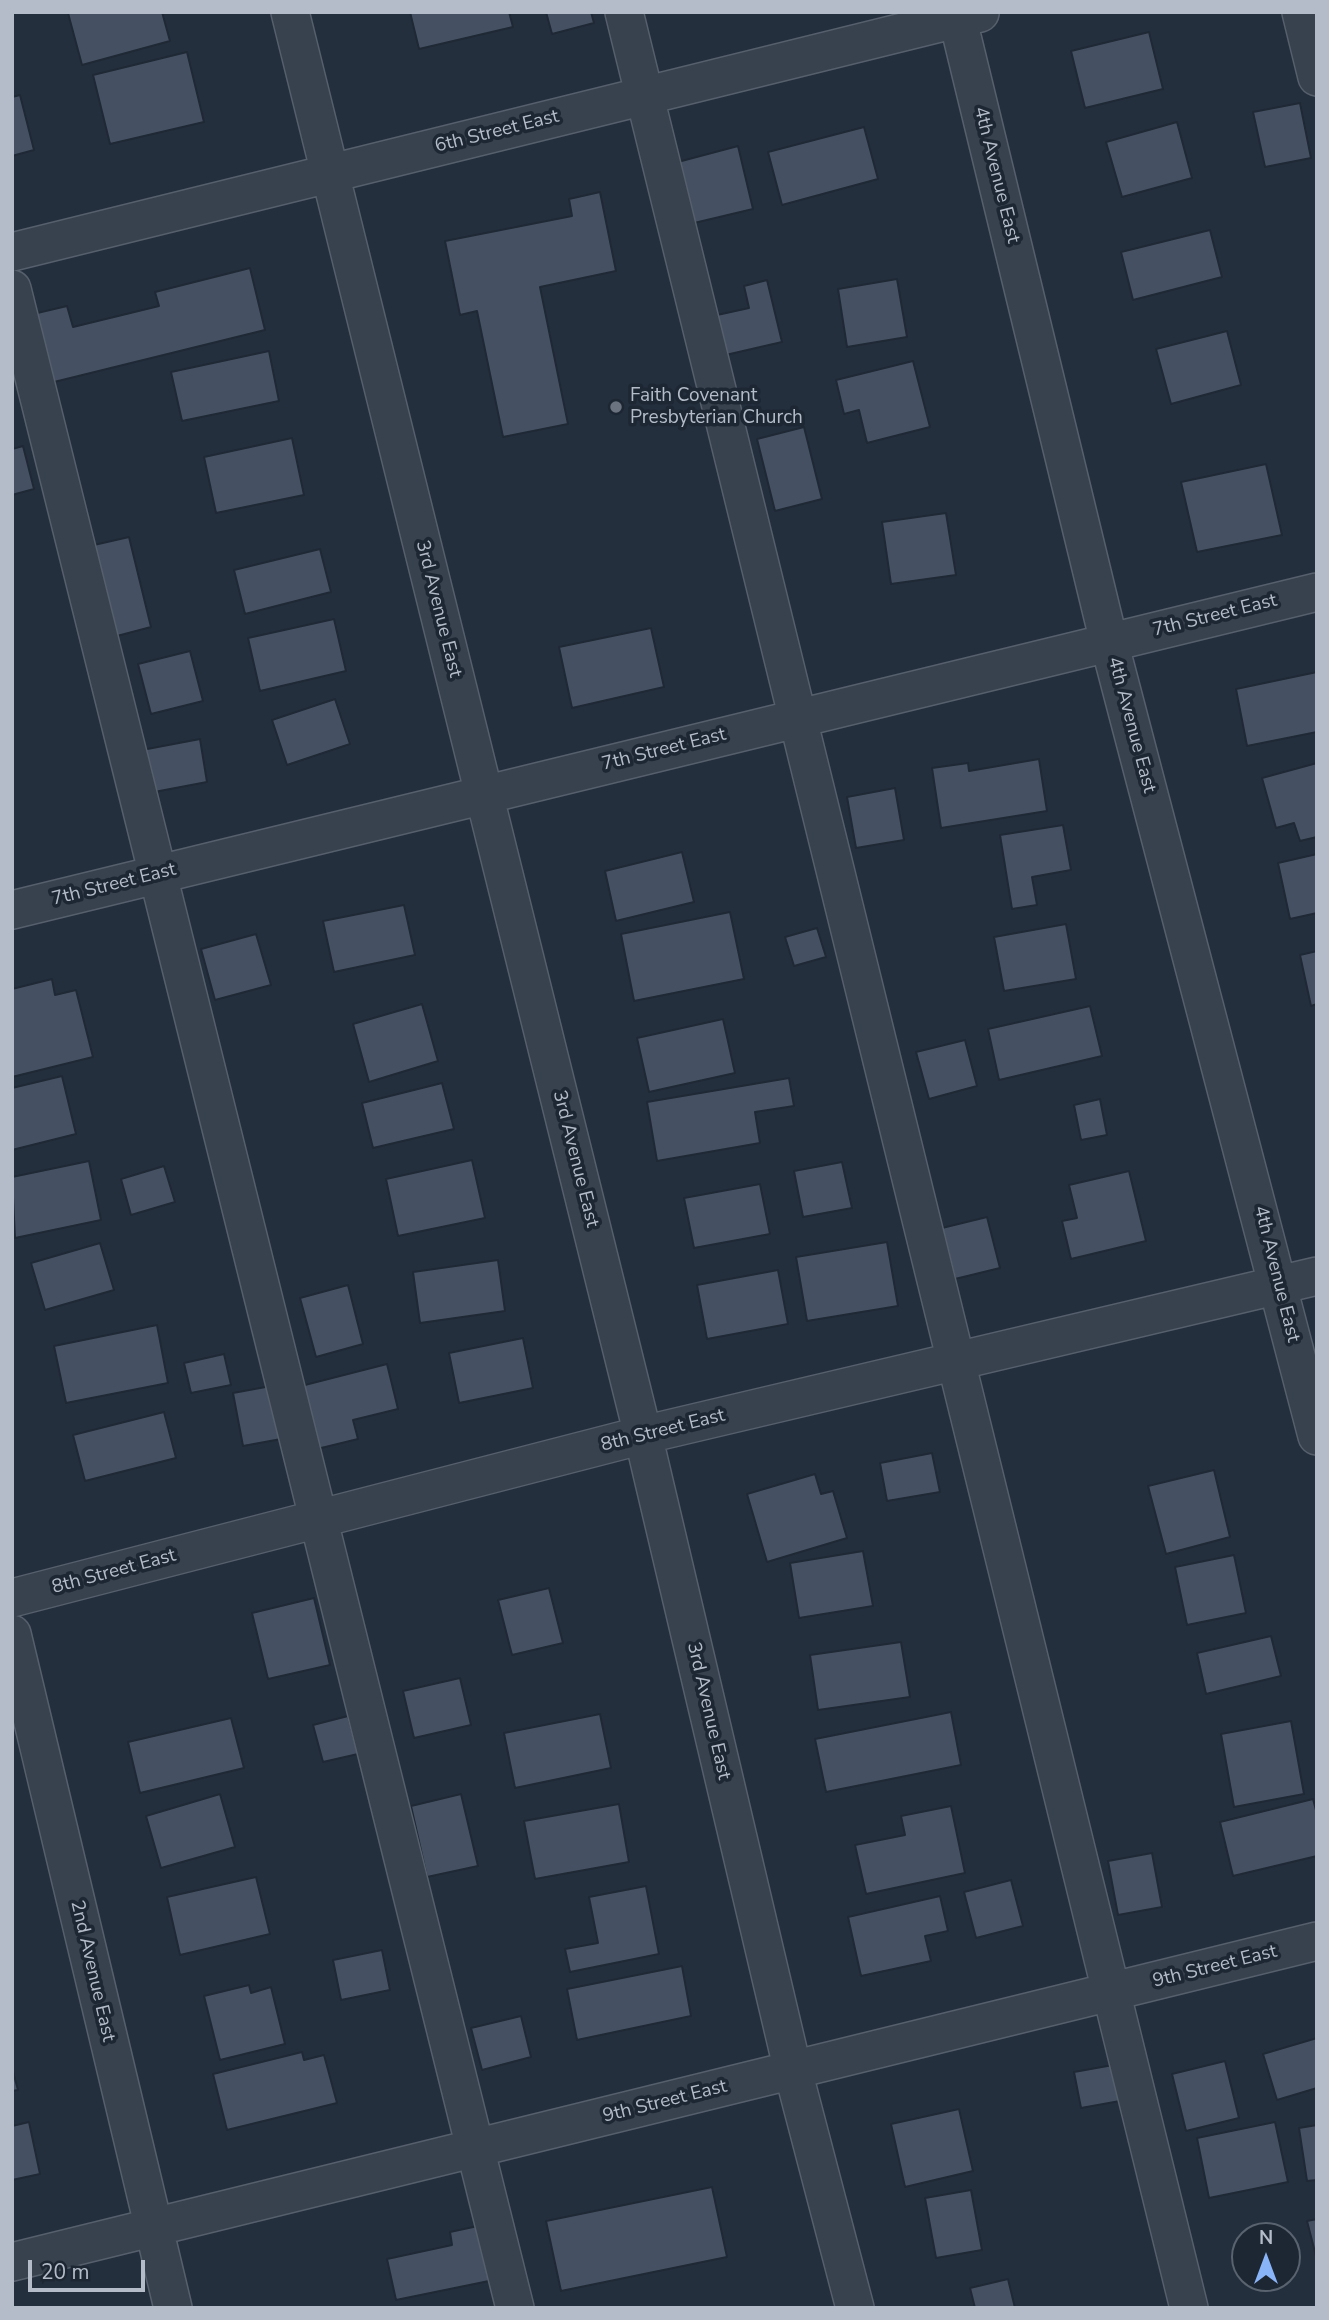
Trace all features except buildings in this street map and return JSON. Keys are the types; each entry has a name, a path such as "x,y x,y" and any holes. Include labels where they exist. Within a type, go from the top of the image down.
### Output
{"street":[{"name":"3rd Avenue East","path":"290,12 643,1435 793,2071 855,2308"},
{"path":"624,12 954,1362 1189,2308"},
{"path":"1301,12 1317,77"},
{"name":"6th Street East","path":"12,252 965,14"},
{"name":"4th Avenue East","path":"965,14 1109,642 1317,1436"},
{"path":"12,289 516,2308"},
{"name":"7th Street East","path":"12,909 1317,592"},
{"name":"8th Street East","path":"12,1598 643,1435 1317,1276"},
{"name":"2nd Avenue East","path":"12,1634 173,2308"},
{"name":"9th Street East","path":"12,2262 1317,1941"}],"place":[{"name":"Faith Covenant Presbyterian Church","path":"616,407"}]}
